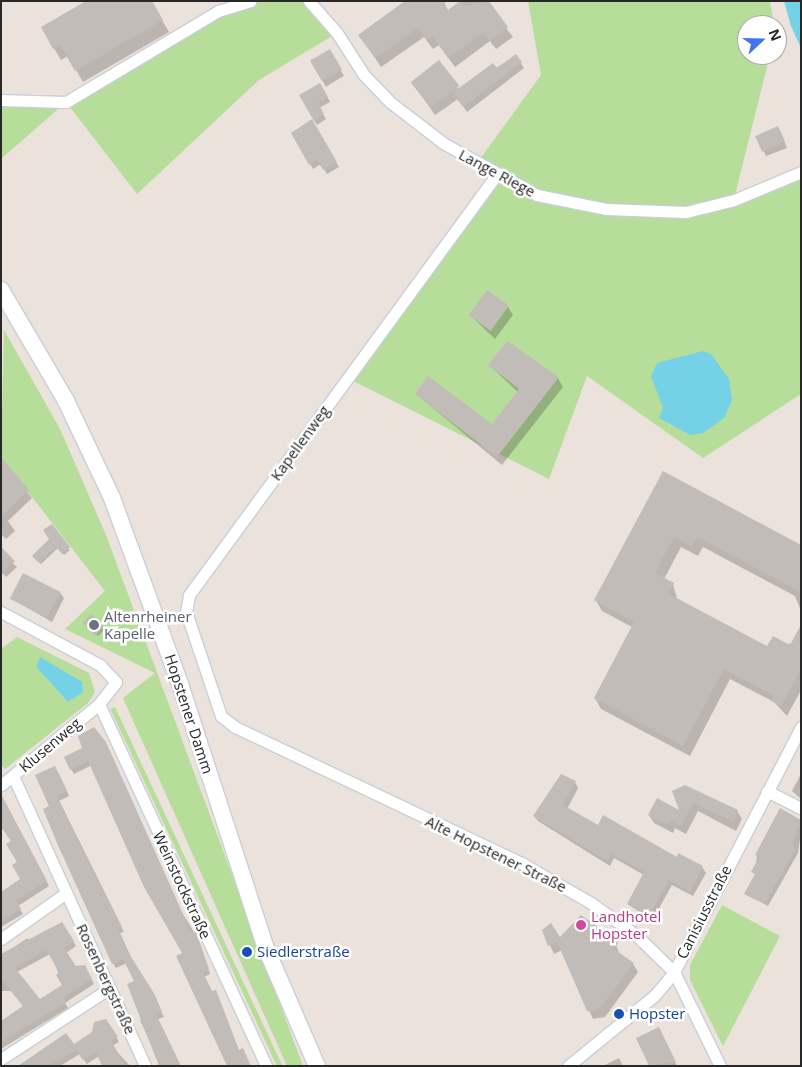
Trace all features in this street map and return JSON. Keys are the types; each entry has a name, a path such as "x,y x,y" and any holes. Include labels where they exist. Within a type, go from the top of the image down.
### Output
{"main road":[{"name":"Hopstener Damm","path":"1,290 66,401 112,498 180,684 265,946 316,1066"}],"street":[{"path":"1,100 66,102 218,11 251,1"},
{"name":"Lange Riege","path":"309,1 337,33 364,75 390,102 444,143 537,195 574,204 686,212 734,200 801,172"},
{"name":"Kapellenweg","path":"235,727 221,716 214,698 186,612 189,595 497,174"},
{"name":"Klusenweg","path":"1,612 100,665 116,682 98,704 1,785"},
{"name":"Weinstockstraße","path":"98,704 266,1066"},
{"name":"Alte Hopstener Straße","path":"235,727 523,864 592,903 636,935 674,972 720,1066"},
{"name":"Canisiusstraße","path":"568,1066 655,995 674,972 801,727"},
{"name":"Rosenbergstraße","path":"13,776 145,1066"},
{"path":"767,790 801,808"},
{"path":"1,939 66,893"},
{"path":"1,1059 110,988"}],"green space":[{"path":"251,1 309,1 337,33 259,80 137,194 66,102 218,11"},
{"path":"528,1 770,1 772,15 737,15 737,65 768,65 734,199 801,172 801,394 703,458 587,376 549,479 347,378 497,174 477,163 541,75"},
{"path":"1,96 66,102 1,159"},
{"path":"4,330 60,429 106,535 303,1066 287,1066 123,698 155,673 65,629 105,591 1,457"},
{"path":"17,637 89,673 95,692 88,703 5,769 1,764 1,649","holes":["40,657 68,702 36,667"]},
{"path":"115,707 282,1065 277,1066 110,709"},
{"path":"722,905 780,936 723,1046 690,980 690,965"}],"water":[{"path":"784,1 801,1 801,48 791,26"},
{"path":"703,351 711,354 729,379 732,400 724,418 703,433 690,435 659,418 663,408 651,376 657,363"},
{"path":"40,657 82,682 83,692 68,702 36,667"}],"building":[{"path":"86,1 152,1 163,20 75,71 60,45 53,49 41,27"},
{"path":"405,1 442,1 448,10 460,1 465,6 489,1 508,27 489,41 484,32 448,58 432,36 427,40 418,28 375,58 358,35"},
{"path":"330,49 342,70 322,81 310,60"},
{"path":"516,54 522,62 463,107 452,93 493,63 497,68"},
{"path":"439,60 459,86 431,108 411,82"},
{"path":"320,83 328,97 318,103 324,114 314,121 299,95"},
{"path":"312,119 337,162 323,170 317,160 309,165 291,133"},
{"path":"778,126 785,142 762,152 755,136"},
{"path":"487,290 509,306 491,331 469,315"},
{"path":"507,341 559,377 497,457 415,394 428,376 492,424 519,389 488,365"},
{"path":"1,457 29,490 1,517"},
{"path":"663,471 801,545 801,592 697,537 692,546 674,537 655,573 674,583 669,594 767,646 773,636 790,645 801,625 801,669 781,706 771,701 774,696 724,669 683,746 594,698 634,622 594,600"},
{"path":"52,524 70,547 62,554 56,547 39,563 32,556 49,539 43,530"},
{"path":"1,547 15,561 1,574"},
{"path":"23,573 60,592 47,618 10,599"},
{"name":"Altenrheiner Kapelle","path":"91,614 104,627 95,635 83,622"},
{"path":"94,727 106,742 191,932 196,932 209,969 203,972 212,991 216,990 239,1050 243,1048 251,1066 227,1066 176,956 182,953 144,887 88,761 70,770 64,757 82,748 78,736"},
{"path":"55,766 67,791 57,796 122,927 118,928 130,955 155,995 162,1012 156,1014 181,1066 159,1066 127,984 134,981 123,959 112,964 57,843 43,809 49,806 35,775"},
{"path":"561,774 576,781 563,805 598,825 603,815 677,857 678,853 703,866 690,892 669,880 649,916 627,904 644,872 611,854 607,861 533,816"},
{"path":"685,785 738,810 734,822 693,803 681,826 670,821 668,825 648,815 657,798 679,810 672,791"},
{"path":"1,794 47,881 16,901 21,909 1,922 1,892 20,879 12,865 17,862 6,844 11,841 1,827"},
{"path":"780,808 801,820 792,846 796,848 766,902 758,901 744,894 755,874 751,872 759,857 755,855"},
{"path":"581,915 615,939 618,943 614,949 634,963 600,1008 592,1012 587,1011 557,942 548,946 542,930 551,923 560,937"},
{"path":"62,922 74,941 64,948 76,966 85,965 92,979 63,998 66,1002 1,1042 1,1021 23,1006 1,979 1,954","holes":["46,950 60,972 56,975 62,985 40,999 15,968"]},
{"path":"106,1019 118,1037 111,1041 126,1066 102,1066 96,1052 83,1060 76,1050 49,1066 18,1066 66,1033 74,1044 92,1032 94,1022"},
{"path":"659,1027 676,1062 649,1066 636,1038"}],"place":[{"name":"Altenrheiner Kapelle","path":"94,625"},
{"name":"Landhotel Hopster","path":"581,925"},
{"name":"Siedlerstraße","path":"247,952"},
{"name":"Hopster","path":"619,1014"}]}
